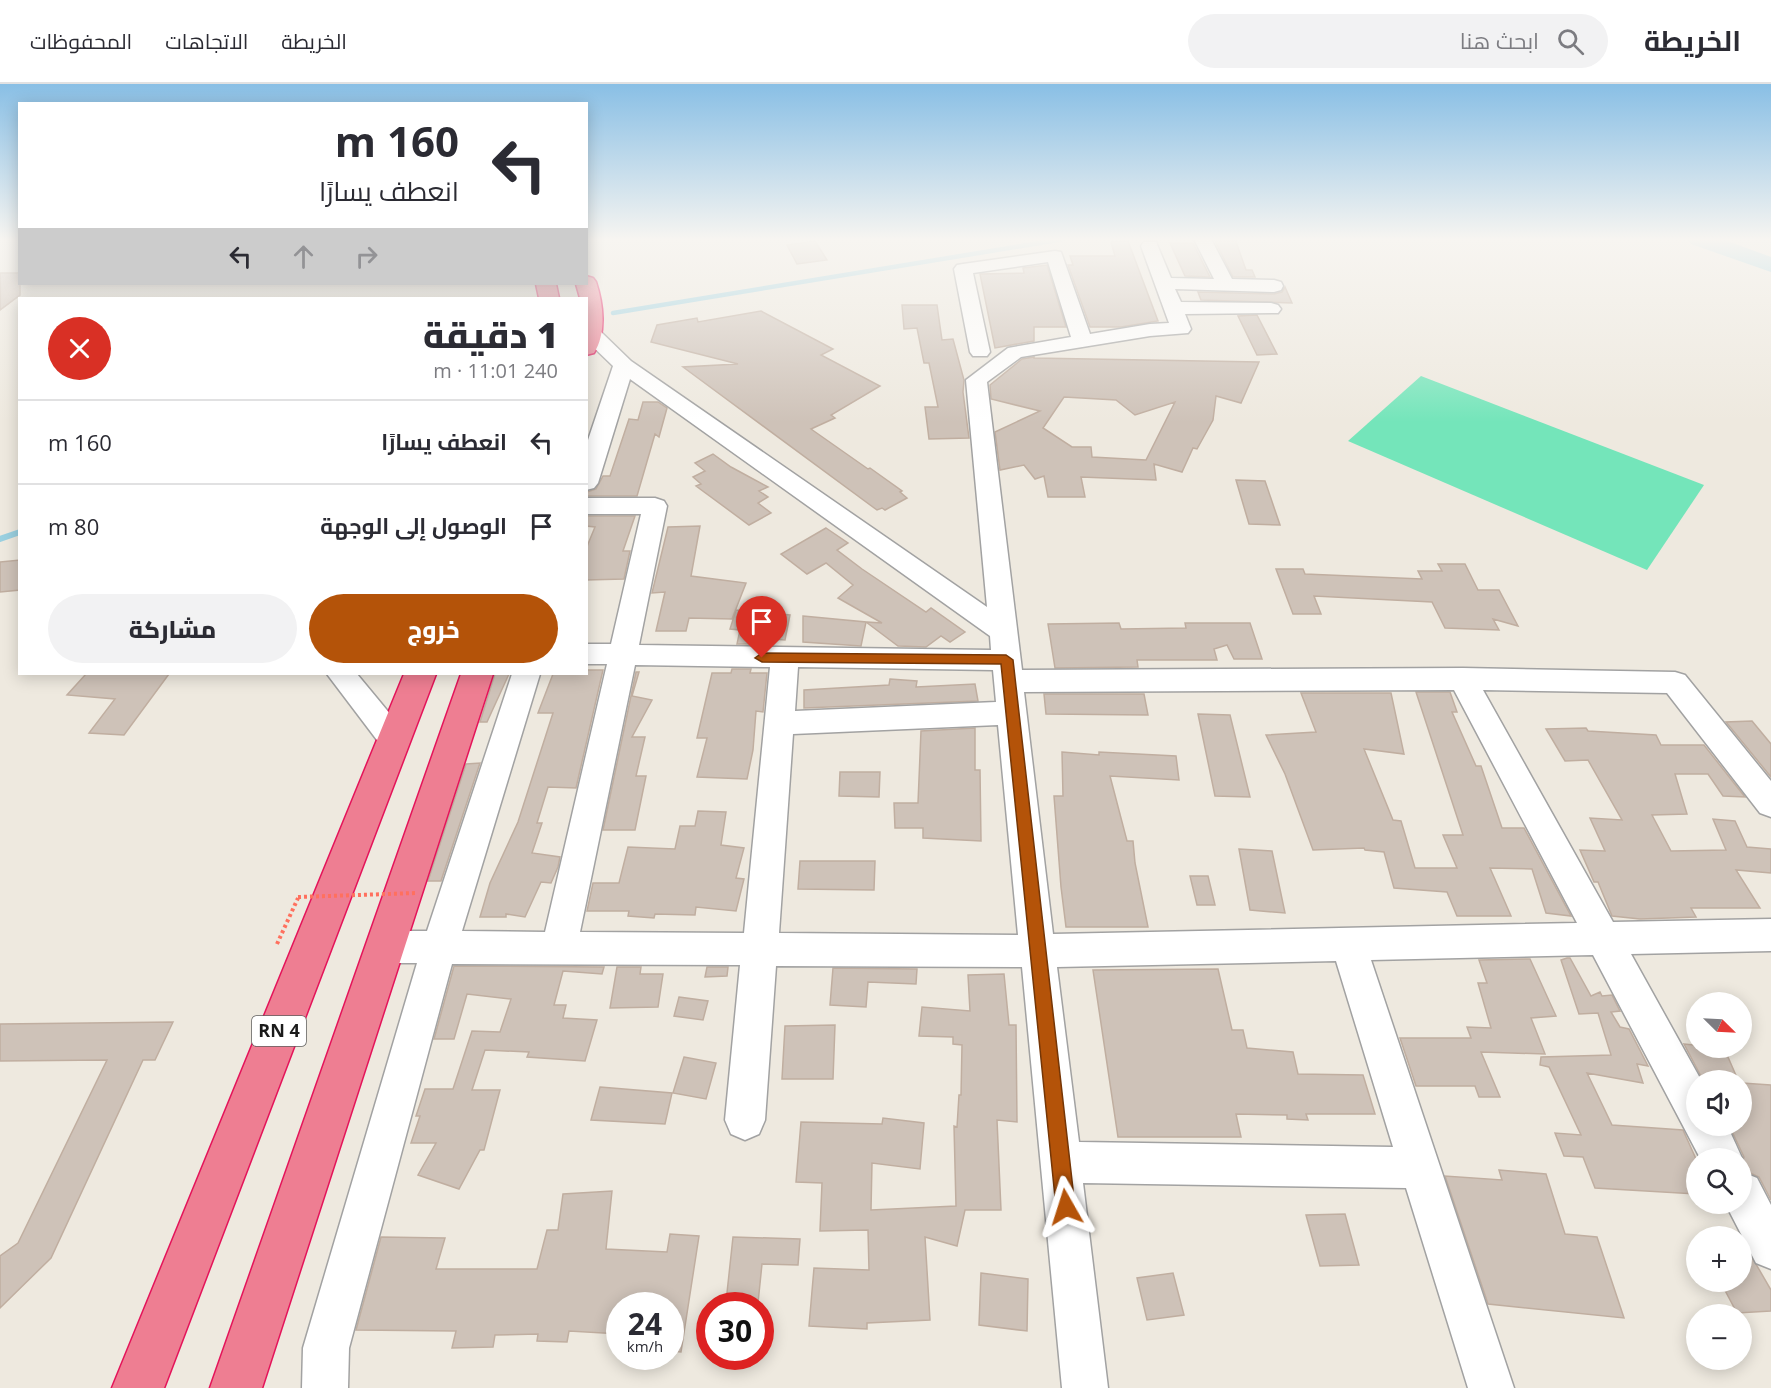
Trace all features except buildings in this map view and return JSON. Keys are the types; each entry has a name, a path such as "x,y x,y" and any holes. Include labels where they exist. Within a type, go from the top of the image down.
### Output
{"highway":[{"path":"589,340 591,300"},
{"name":"RN 4","path":"138,1388 420,675"},
{"path":"236,1388 477,675"}],"street":[{"path":"969,300 980,352"},
{"path":"1069,300 1082,341"},
{"path":"1085,1388 976,380 1015,352 1150,330 1181,329 1170,300"},
{"path":"1199,300 1271,309"},
{"path":"589,340 1006,658"},
{"path":"588,477 624,365"},
{"path":"559,948 655,506 588,506"},
{"path":"588,654 785,658 1006,658 1463,679 1675,683 1771,804"},
{"path":"745,1120 785,658"},
{"path":"342,675 394,740"},
{"path":"325,1388 326,1348 439,947 526,675"},
{"path":"1463,679 1686,1092"},
{"path":"779,723 1012,713"},
{"path":"399,947 1038,951 1771,935"},
{"path":"1348,944 1491,1388"},
{"path":"1061,1162 1420,1168"},
{"path":"1752,1212 1771,1248"}],"path":[{"path":"277,944 298,897 417,893"}],"green space":[{"path":"1421,376 1704,485 1647,570 1348,441"}],"waterway":[{"path":"613,313 693,300"},
{"path":"0,539 18,533"}],"route":[{"path":"762,658 1006,660 1066,1207"}]}
